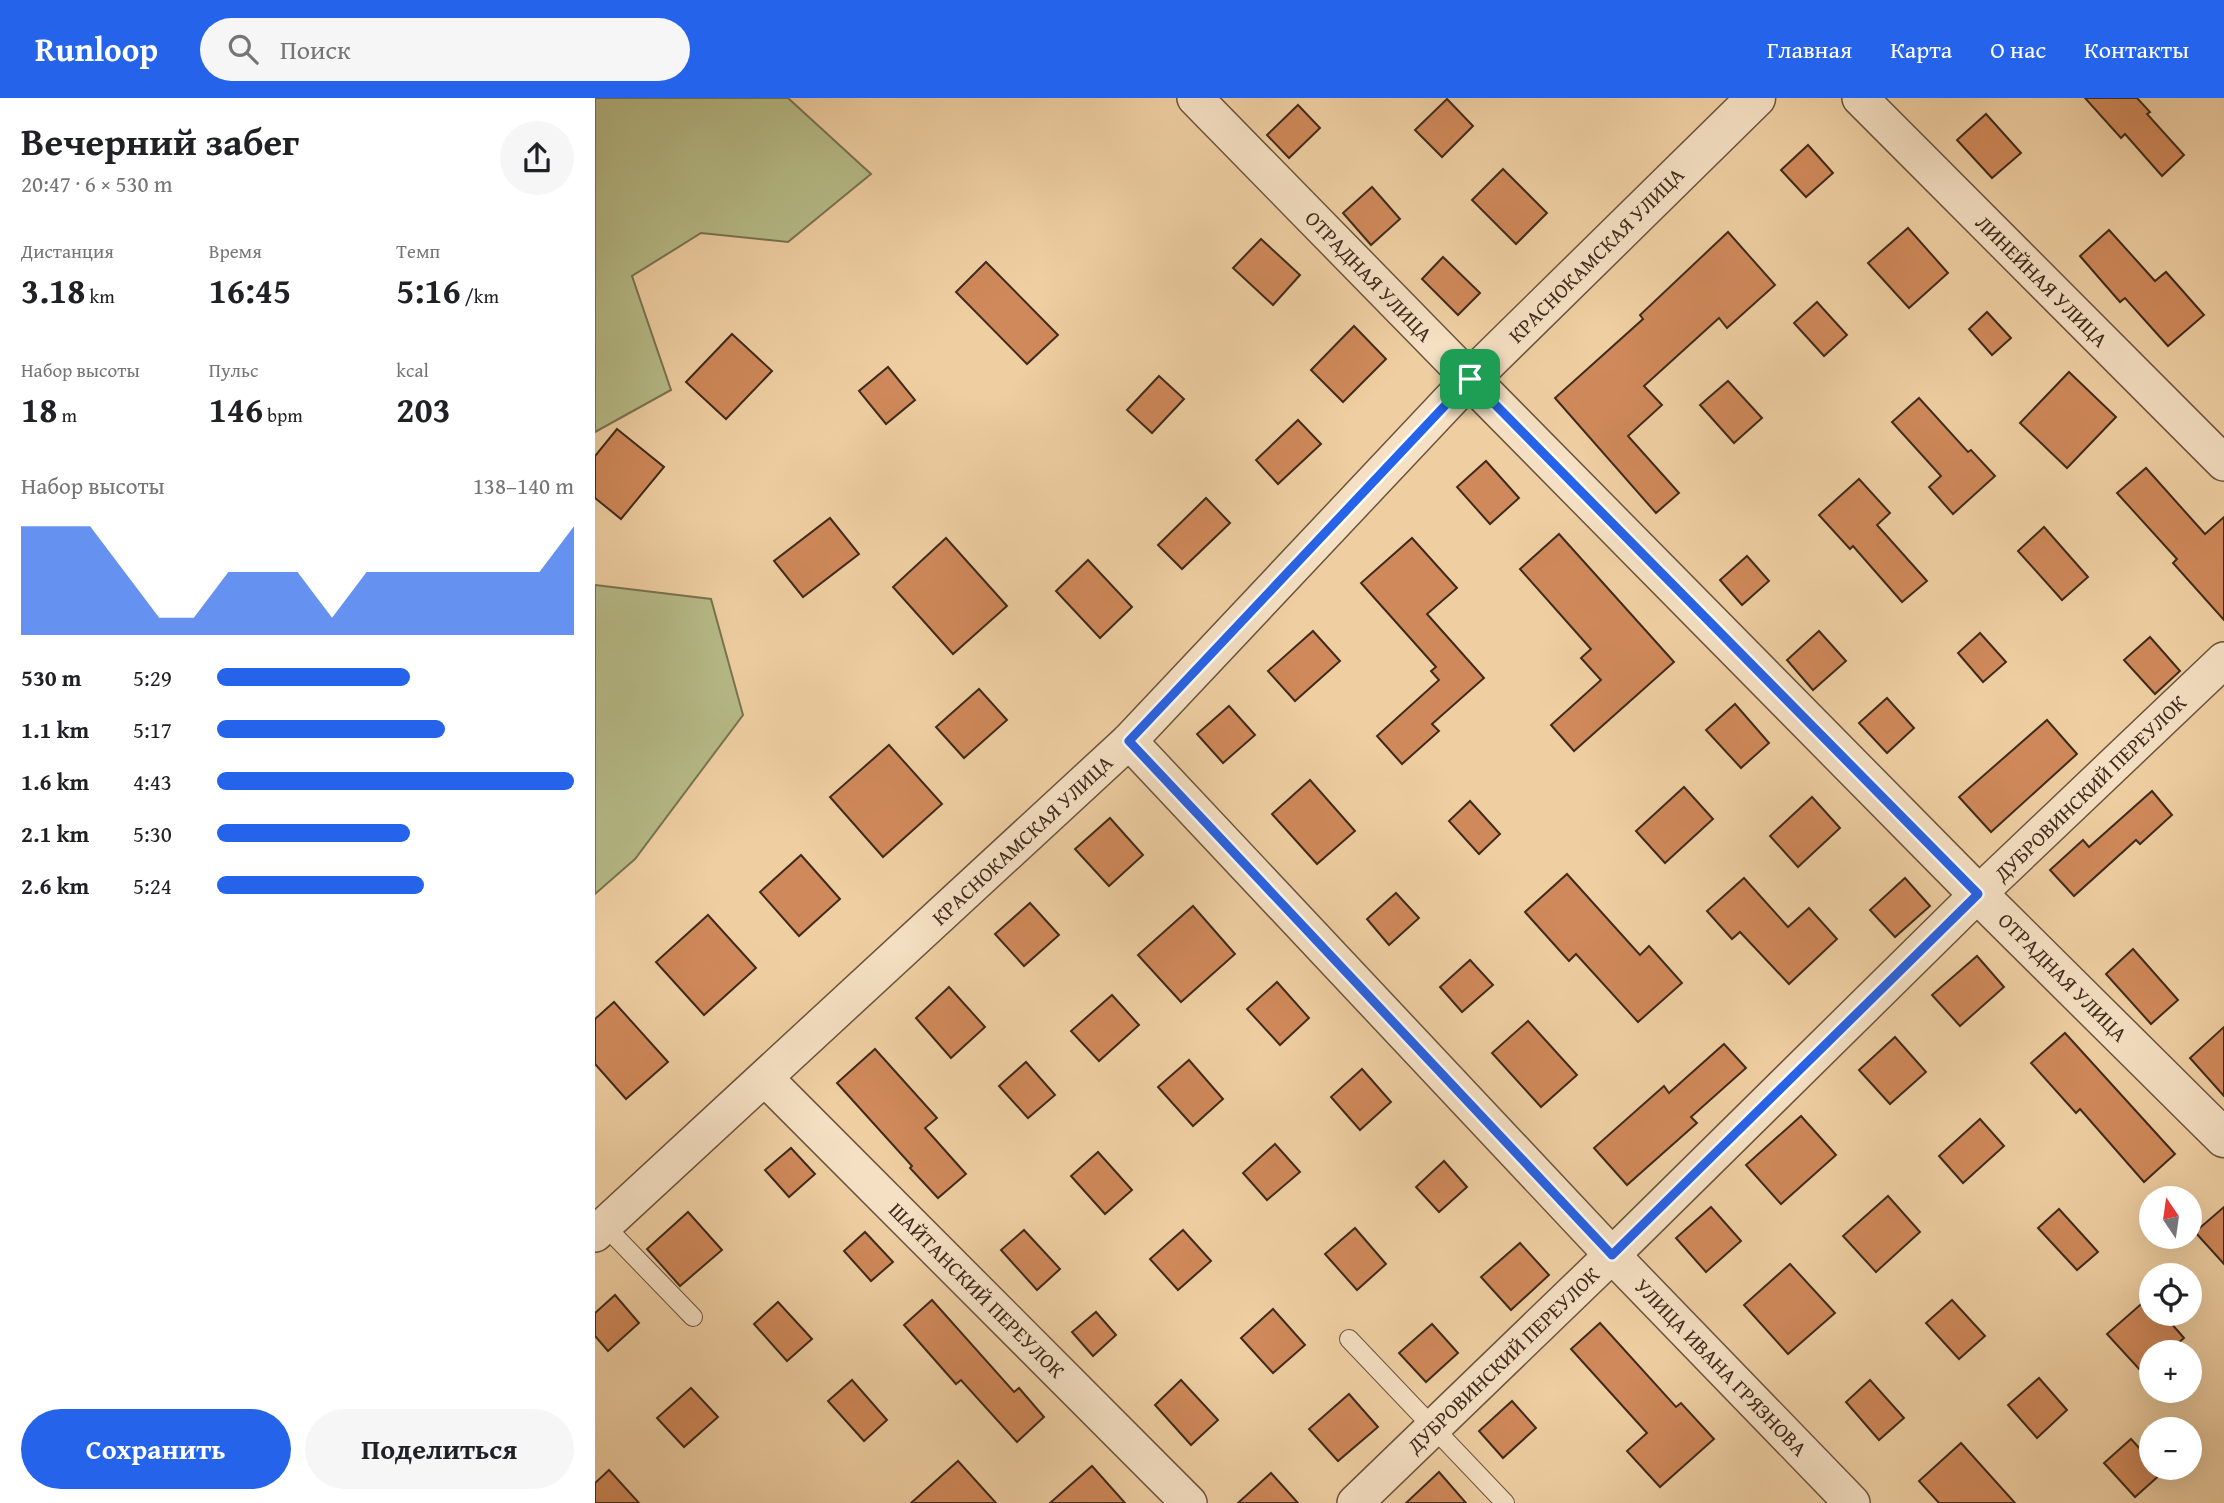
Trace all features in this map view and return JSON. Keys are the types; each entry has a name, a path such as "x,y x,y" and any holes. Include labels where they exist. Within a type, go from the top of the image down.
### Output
{"street":[{"name":"ОТРАДНАЯ УЛИЦА","path":"1195,98 1978,894 2224,1138"},
{"name":"КРАСНОКАМСКАЯ УЛИЦА","path":"600,1229 1129,741 1470,379 1756,98"},
{"name":"ЛИНЕЙНАЯ УЛИЦА","path":"1860,98 2224,463"},
{"name":"ДУБРОВИНСКИЙ ПЕРЕУЛОК","path":"1355,1503 1612,1255 1978,894 2224,660"},
{"name":"УЛИЦА ИВАНА ГРЯЗНОВА","path":"1129,741 1612,1255 1852,1503"},
{"name":"ШАЙТАНСКИЙ ПЕРЕУЛОК","path":"765,1078 1189,1503"}],"lane":[{"path":"600,1229 693,1317"},
{"path":"1349,1339 1505,1503"}],"green space":[{"path":"595,98 788,98 871,174 788,242 701,233 632,276 671,390 595,432"},
{"path":"595,585 711,599 743,715 635,859 595,894"}],"building":[{"path":"2085,98 2137,98 2150,112 2147,114 2184,155 2162,176 2125,134 2121,138"},
{"path":"1447,99 1473,126 1442,157 1415,130"},
{"path":"1298,105 1320,128 1289,158 1267,135"},
{"path":"1986,114 2021,153 1992,178 1957,140"},
{"path":"1808,145 1833,173 1806,197 1781,170"},
{"path":"1503,169 1547,213 1516,244 1472,200"},
{"path":"1372,187 1400,219 1371,245 1343,213"},
{"path":"1908,228 1948,273 1909,308 1868,263"},
{"path":"2109,230 2155,281 2166,272 2204,315 2168,346 2125,298 2120,302 2080,256"},
{"path":"1728,232 1775,285 1727,328 1719,318 1644,386 1662,405 1628,436 1679,493 1656,513 1555,398 1643,319 1640,315"},
{"path":"1261,239 1300,275 1273,305 1233,268"},
{"path":"1443,257 1480,293 1458,315 1422,279"},
{"path":"986,262 1058,335 1027,364 956,292"},
{"path":"1817,302 1847,335 1824,356 1794,323"},
{"path":"1987,312 2011,338 1992,355 1969,329"},
{"path":"1354,326 1386,359 1343,402 1311,370"},
{"path":"732,334 772,371 726,419 686,382"},
{"path":"888,367 915,400 886,424 859,391"},
{"path":"2069,372 2116,417 2067,468 2020,423"},
{"path":"1159,376 1184,399 1152,433 1127,410"},
{"path":"1728,381 1762,418 1734,443 1700,405"},
{"path":"1919,398 1968,452 1971,450 1995,476 1953,514 1929,487 1941,476 1892,422"},
{"path":"1298,420 1321,444 1278,484 1256,460"},
{"path":"617,429 664,467 621,519 595,498 595,456"},
{"path":"1486,461 1519,498 1490,524 1457,487"},
{"path":"2146,468 2205,534 2224,517 2224,620 2173,563 2177,559 2117,493"},
{"path":"1859,479 1890,513 1877,525 1927,581 1902,602 1853,546 1850,549 1819,515"},
{"path":"1206,498 1230,523 1182,569 1158,545"},
{"path":"830,518 859,554 803,597 774,561"},
{"path":"2044,527 2088,577 2062,600 2018,551"},
{"path":"1559,534 1674,662 1574,751 1551,725 1601,680 1581,658 1591,649 1520,569"},
{"path":"946,538 1007,606 953,654 893,587"},
{"path":"1412,538 1457,588 1427,614 1484,678 1432,724 1439,731 1402,764 1377,736 1439,680 1431,671 1436,667 1361,583"},
{"path":"1747,556 1769,581 1742,605 1720,580"},
{"path":"1088,560 1132,607 1100,638 1056,591"},
{"path":"1313,631 1340,661 1295,701 1268,671"},
{"path":"1819,631 1846,661 1813,690 1787,660"},
{"path":"1980,633 2006,662 1983,682 1958,653"},
{"path":"2150,637 2180,671 2155,694 2124,660"},
{"path":"979,689 1007,720 964,758 936,727"},
{"path":"1887,698 1914,728 1887,753 1859,723"},
{"path":"1735,704 1769,743 1741,768 1706,730"},
{"path":"1229,706 1255,735 1223,763 1197,734"},
{"path":"2047,720 2077,754 1991,832 1959,797"},
{"path":"889,745 942,804 883,857 830,797"},
{"path":"1310,780 1355,831 1317,864 1272,814"},
{"path":"1684,787 1713,819 1665,863 1636,831"},
{"path":"2152,791 2172,815 2140,844 2136,840 2074,896 2050,870 2083,840 2089,847"},
{"path":"1812,797 1840,828 1798,867 1770,836"},
{"path":"1470,801 1500,834 1479,854 1449,821"},
{"path":"1110,818 1143,855 1109,886 1075,849"},
{"path":"801,855 840,899 799,936 760,892"},
{"path":"1567,874 1640,955 1649,946 1682,983 1638,1022 1576,954 1569,961 1525,912"},
{"path":"1744,878 1788,927 1809,908 1837,939 1789,984 1740,932 1732,939 1707,911"},
{"path":"1905,878 1930,906 1895,937 1870,910"},
{"path":"1396,893 1419,918 1389,945 1367,919"},
{"path":"1030,903 1059,935 1024,966 995,934"},
{"path":"1193,906 1235,954 1181,1002 1138,955"},
{"path":"708,915 756,968 704,1015 656,962"},
{"path":"2133,949 2178,1000 2151,1024 2106,974"},
{"path":"1977,956 2004,987 1960,1026 1932,995"},
{"path":"1470,960 1493,985 1462,1012 1440,987"},
{"path":"1277,982 1309,1018 1280,1045 1247,1009"},
{"path":"949,987 985,1027 951,1058 916,1018"},
{"path":"1112,995 1139,1025 1099,1061 1071,1031"},
{"path":"614,1002 668,1062 626,1099 595,1064 595,1019"},
{"path":"1528,1021 1577,1075 1541,1107 1492,1053"},
{"path":"2224,1027 2224,1096 2190,1058"},
{"path":"2065,1033 2175,1154 2144,1182 2080,1109 2076,1113 2031,1063"},
{"path":"1895,1037 1926,1072 1890,1104 1859,1070"},
{"path":"1724,1044 1746,1068 1691,1117 1697,1123 1627,1185 1594,1148 1664,1086 1669,1093"},
{"path":"875,1049 937,1118 925,1128 966,1174 938,1198 837,1083"},
{"path":"1189,1060 1223,1099 1193,1126 1158,1087"},
{"path":"1026,1062 1055,1095 1028,1118 999,1086"},
{"path":"1362,1069 1391,1102 1360,1130 1331,1097"},
{"path":"1801,1116 1836,1155 1781,1204 1746,1165"},
{"path":"1980,1119 2004,1146 1963,1183 1939,1156"},
{"path":"1275,1144 1300,1172 1267,1200 1243,1173"},
{"path":"791,1148 815,1174 789,1197 765,1170"},
{"path":"1098,1152 1132,1190 1105,1214 1071,1176"},
{"path":"1444,1161 1467,1187 1439,1212 1416,1187"},
{"path":"1888,1196 1920,1232 1876,1272 1843,1236"},
{"path":"1711,1207 1741,1241 1706,1272 1676,1238"},
{"path":"2224,1207 2224,1264 2202,1240 2202,1226"},
{"path":"2059,1209 2098,1252 2077,1270 2038,1228"},
{"path":"688,1212 722,1250 680,1286 647,1249"},
{"path":"1355,1228 1386,1264 1357,1290 1325,1254"},
{"path":"1024,1230 1060,1269 1037,1290 1001,1250"},
{"path":"1183,1230 1211,1261 1178,1290 1150,1259"},
{"path":"865,1232 893,1262 871,1281 844,1251"},
{"path":"1520,1243 1549,1275 1511,1310 1481,1277"},
{"path":"1790,1264 1835,1313 1788,1354 1744,1305"},
{"path":"615,1295 639,1323 608,1351 595,1336 595,1313"},
{"path":"932,1300 1014,1392 1019,1388 1044,1417 1017,1442 961,1380 956,1384 904,1325"},
{"path":"1952,1300 1985,1336 1959,1359 1926,1323"},
{"path":"778,1302 812,1339 787,1361 754,1324"},
{"path":"2139,1306 2139,1326 2174,1326 2184,1338 2139,1340 2139,1369 2107,1334"},
{"path":"1273,1309 1305,1345 1273,1373 1241,1338"},
{"path":"1096,1312 1116,1335 1093,1356 1072,1332"},
{"path":"1600,1323 1676,1407 1681,1403 1714,1439 1660,1487 1627,1451 1647,1433 1571,1349"},
{"path":"1432,1324 1458,1353 1426,1382 1399,1353"},
{"path":"2039,1378 2067,1410 2037,1438 2008,1405"},
{"path":"852,1380 887,1420 864,1441 828,1401"},
{"path":"1181,1380 1218,1420 1191,1445 1155,1405"},
{"path":"1870,1380 1904,1418 1879,1440 1846,1402"},
{"path":"691,1388 718,1417 684,1447 657,1418"},
{"path":"1349,1394 1378,1427 1338,1461 1309,1429"},
{"path":"1512,1401 1536,1428 1503,1458 1479,1431"},
{"path":"2131,1439 2139,1448 2139,1480 2154,1480 2135,1497 2104,1463"},
{"path":"1961,1443 2015,1503 1939,1503 1919,1481"},
{"path":"958,1461 996,1503 911,1503"},
{"path":"1092,1466 1125,1503 1050,1503"},
{"path":"609,1470 639,1503 595,1503 595,1483"},
{"path":"1439,1472 1466,1503 1406,1503"},
{"path":"1271,1473 1298,1503 1238,1503"}],"route":[{"path":"1470,379 1978,894 1612,1255 1129,741 1470,379"}]}
